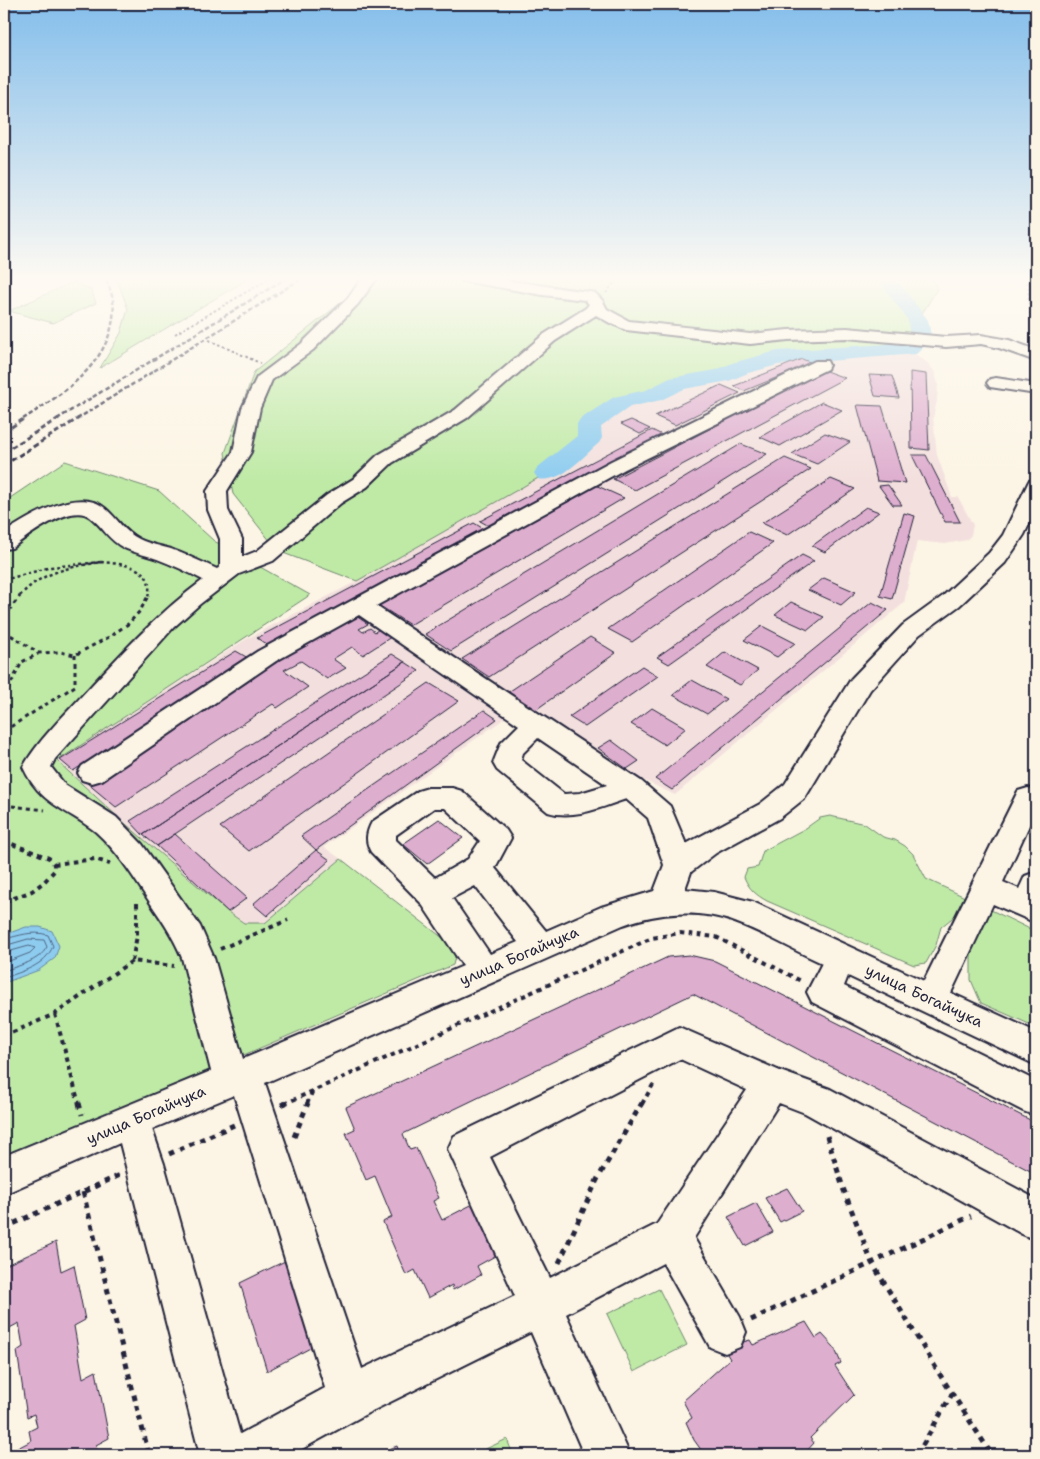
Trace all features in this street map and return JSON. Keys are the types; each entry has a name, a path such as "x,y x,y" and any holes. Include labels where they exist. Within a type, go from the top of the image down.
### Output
{"street":[{"path":"225,574 231,539 218,510 217,491 242,452 251,408 265,377 296,356 307,345"},
{"path":"350,1398 259,1114 238,1077 189,935 132,852 106,824 55,792 42,778 37,767 44,754 166,622 225,574 265,556 334,499 360,483 384,459 461,414 541,345"},
{"path":"1009,345 1018,347 1036,356"},
{"path":"92,773 267,656 618,465 821,365"},
{"path":"996,383 1036,389"},
{"path":"665,902 679,865 706,845 770,811 795,791 860,685 910,630 951,601 997,558 1013,535 1029,504 1036,485"},
{"path":"4,543 34,522 62,510 73,507 88,508 94,510 112,532 128,542 225,574"},
{"path":"361,606 631,788 660,813 679,865"},
{"path":"536,724 510,750 508,763 558,805 580,803 631,788"},
{"path":"432,894 479,870 491,854 496,838 452,798 428,798 382,830 381,844 432,894 484,971"},
{"path":"932,999 1028,798"},
{"path":"479,870 540,947"},
{"path":"985,888 1033,900"},
{"name":"улица Богайчука","path":"4,1175 238,1077 612,916 665,902 708,903 742,911 1036,1049"},
{"path":"841,957 824,992 1036,1099"},
{"path":"607,1455 467,1149 679,1042 771,1084 817,1102 1036,1220"},
{"path":"247,1455 350,1398 540,1305 671,1238 771,1084"},
{"path":"132,1121 223,1455"},
{"path":"671,1238 726,1332"}],"path":[{"path":"220,345 277,369"},
{"path":"4,617 28,586 53,572 101,562"},
{"path":"4,580 65,563 101,562 133,567 143,573 149,581 148,599 129,624 75,655 60,652 39,654 22,662 4,697"},
{"path":"65,563 68,565 66,569"},
{"path":"4,631 39,654"},
{"path":"4,731 75,686 75,655"},
{"path":"4,805 51,811"},
{"path":"4,842 41,854 54,864 95,859 106,861 114,866"},
{"path":"102,852 106,861"},
{"path":"4,902 35,890 49,878 54,871 54,864"},
{"path":"132,961 138,917 134,893"},
{"path":"4,1036 54,1014 132,961 170,966 198,958 288,920"},
{"path":"259,1114 652,938 680,933 716,937 824,992"},
{"path":"54,1014 85,1123"},
{"path":"540,1305 596,1180 679,1042"},
{"path":"278,1175 314,1090"},
{"path":"817,1102 843,1188 872,1263 952,1394 992,1455"},
{"path":"83,1192 149,1455"},
{"path":"726,1332 1001,1201"},
{"path":"916,1455 952,1394"}],"shaded area":[{"path":"908,349 929,364 935,373 938,384 937,401 933,417 937,455 952,497 958,497 973,525 971,535 967,540 945,544 917,541 904,603 675,795 626,772 519,708 324,847 341,859 265,923 244,923 228,912 120,819 57,760 248,638 357,581 547,473 589,424 622,402 653,395 678,383 712,378 777,358"}],"green space":[{"path":"114,345 138,345 100,368"},
{"path":"288,345 914,345 908,349 777,358 740,368 721,376 678,383 653,395 622,402 589,423 590,438 547,473 357,581 278,551 233,494 225,453 254,372"},
{"path":"65,461 159,491 214,541 310,595 57,761 120,819 228,912 244,923 265,923 341,859 457,949 453,965 4,1158 4,502"},
{"path":"830,816 865,824 883,837 895,840 913,854 926,879 967,898 956,915 941,927 936,945 926,963 914,965 767,901 756,894 748,885 744,877 747,869 758,867 763,851 806,828 820,818"},
{"path":"991,910 1036,932 1036,1027 981,1003 971,980 971,949"},
{"path":"659,1289 687,1345 634,1372 607,1314"},
{"path":"507,1439 513,1455 473,1455"}],"water":[{"path":"26,927 40,927 52,931 59,946 55,958 39,970 4,983 4,935"}],"building":[{"path":"802,359 812,363 744,391 734,386"},
{"path":"823,370 845,378 635,490 613,479"},
{"path":"910,372 926,374 929,450 911,448"},
{"path":"869,375 892,376 899,398 875,396"},
{"path":"721,385 740,393 675,425 655,416"},
{"path":"822,402 842,410 780,446 760,437"},
{"path":"857,405 882,406 905,483 877,481"},
{"path":"631,420 650,429 640,434 621,424"},
{"path":"652,430 662,435 491,527 480,521"},
{"path":"825,433 850,442 817,464 792,454"},
{"path":"741,444 767,454 451,651 425,634"},
{"path":"912,455 926,455 960,522 945,522"},
{"path":"785,458 811,469 489,677 462,659"},
{"path":"831,479 855,489 787,535 762,523"},
{"path":"591,483 624,498 410,625 377,604"},
{"path":"888,485 902,505 893,505 879,486"},
{"path":"866,507 879,512 825,552 812,546"},
{"path":"904,513 915,516 892,599 880,596"},
{"path":"474,523 487,531 270,647 257,638"},
{"path":"749,532 773,543 632,642 608,629"},
{"path":"802,555 814,561 669,664 657,657"},
{"path":"824,578 856,592 841,605 808,590"},
{"path":"791,602 824,617 808,630 775,615"},
{"path":"872,602 888,610 672,790 655,779"},
{"path":"356,616 368,624 359,629 363,632 370,628 375,632 379,629 391,637 363,655 352,647 333,659 346,668 327,679 301,661 284,670 308,687 277,708 273,704 116,807 87,783 229,690 259,668"},
{"path":"762,626 795,643 777,657 744,640"},
{"path":"590,637 616,653 534,711 507,693"},
{"path":"236,651 248,658 73,771 60,760"},
{"path":"725,652 758,670 740,685 707,667"},
{"path":"392,654 405,662 143,835 130,821"},
{"path":"405,662 419,671 157,846 143,835"},
{"path":"642,666 658,676 585,727 569,717"},
{"path":"692,680 726,699 707,714 673,695"},
{"path":"429,683 459,701 249,851 220,827"},
{"path":"652,708 686,728 665,745 631,724"},
{"path":"484,710 497,719 316,850 301,836"},
{"path":"611,740 639,761 627,769 598,748"},
{"path":"439,819 463,838 427,864 403,844"},
{"path":"175,834 247,898 228,912 157,846"},
{"path":"316,850 330,860 267,916 253,904"},
{"path":"689,955 715,961 1036,1123 1036,1174 693,994 403,1134 410,1150 416,1148 439,1198 433,1201 442,1220 475,1203 504,1251 477,1266 481,1275 453,1290 452,1285 428,1298 415,1270 406,1275 383,1222 392,1217 375,1176 366,1180 346,1133 355,1129 346,1107 668,957"},
{"path":"787,1188 802,1211 780,1222 765,1198"},
{"path":"756,1203 773,1232 745,1246 728,1217"},
{"path":"56,1242 61,1271 74,1265 85,1320 74,1326 83,1378 96,1371 109,1438 96,1445 98,1455 4,1455 31,1441 29,1431 37,1427 34,1414 27,1417 17,1351 23,1347 19,1323 4,1331 4,1266"},
{"path":"285,1261 314,1346 267,1371 240,1283"},
{"path":"806,1322 816,1338 822,1334 834,1347 841,1363 835,1366 854,1395 810,1438 814,1443 804,1454 713,1455 710,1450 704,1454 694,1440 686,1422 692,1418 683,1401 730,1359 727,1354 736,1344 750,1340 753,1345"},
{"path":"397,1446 400,1455 374,1455"}],"waterway":[{"path":"547,473 590,438 589,424 622,402 653,395 678,383 721,376 740,368 777,358 908,349 914,345"}],"railway":[{"path":"23,419 52,400 80,378 92,365 105,345"},
{"path":"57,419 177,345"},
{"path":"77,419 195,345"},
{"path":"4,432 25,418"},
{"path":"4,452 59,418"},
{"path":"4,465 79,418"}]}
